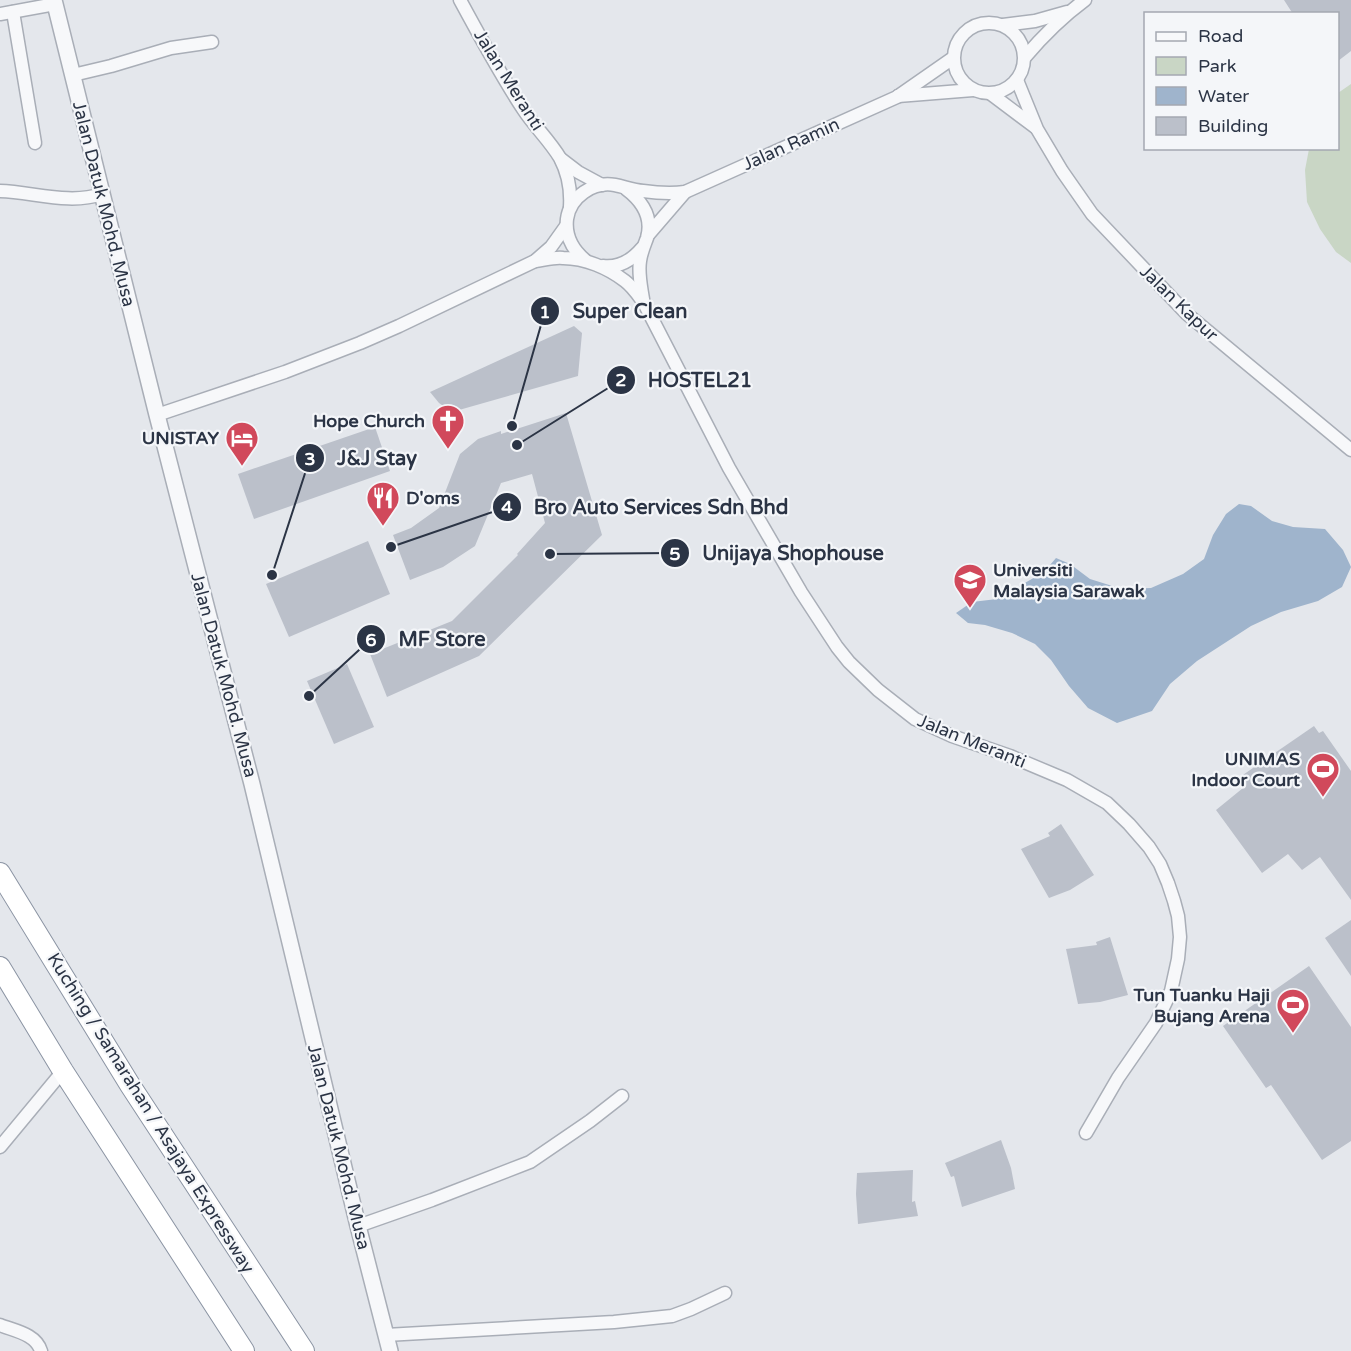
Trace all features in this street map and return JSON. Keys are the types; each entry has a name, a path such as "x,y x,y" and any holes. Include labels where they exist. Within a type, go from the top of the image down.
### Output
{"highway":[{"name":"Kuching / Samarahan / Asajaya Expressway","path":"0,873 130,1085 304,1351"},
{"path":"0,967 63,1071 244,1351"}],"street":[{"name":"Jalan Meranti","path":"460,0 524,110 560,158"},
{"path":"1024,57 1068,12 1085,0"},
{"path":"35,143 6,13 55,2"},
{"name":"Jalan Datuk Mohd. Musa","path":"55,2 157,415 252,784 390,1351"},
{"path":"1003,25 1035,21 1068,12"},
{"path":"992,22 1003,25 1011,30 1023,47 1023,69 1017,80 1001,92 991,94 973,90 959,77 955,68 953,58 956,46 962,35 971,27 992,22"},
{"path":"73,75 171,48 212,42"},
{"name":"Jalan Ramin","path":"685,192 897,97 953,58"},
{"name":"Jalan Kapur","path":"1017,80 1037,129 1062,171 1092,214 1186,314 1351,450"},
{"name":"Jalan Ramin","path":"897,97 973,90"},
{"name":"Jalan Kapur","path":"991,94 1037,129"},
{"path":"560,158 578,172 602,185"},
{"path":"560,158 571,194 566,226 572,245 585,260 612,272 626,282 644,303"},
{"path":"570,207 589,189 602,185 671,194 685,192"},
{"path":"626,189 637,197 645,208 649,222 639,273 644,303"},
{"path":"0,191 66,198 90,198 102,194"},
{"path":"597,266 610,267 623,264 634,257 668,210 685,192"},
{"path":"535,261 551,247 566,226"},
{"path":"157,415 285,372 399,326 535,261 560,257 585,260"},
{"name":"Jalan Meranti","path":"644,303 729,468 801,592 849,662 878,690 915,719 1066,780 1107,803 1142,839 1160,864 1174,901 1180,937 1171,991 1156,1023 1118,1078 1086,1133"},
{"path":"0,1147 63,1071"},
{"path":"358,1226 530,1162 590,1121 621,1096"},
{"path":"386,1335 614,1322 672,1316 724,1293"},
{"path":"0,1325 34,1340 41,1351"}],"green space":[{"path":"1351,84 1351,263 1336,252 1320,229 1307,202 1305,170 1309,150 1339,150 1339,92"}],"water":[{"path":"1239,504 1251,506 1272,521 1293,527 1325,529 1343,550 1351,567 1342,587 1318,601 1281,612 1251,626 1197,661 1170,684 1152,711 1117,723 1088,708 1051,660 1035,644 1012,633 985,625 968,623 956,613 972,602 997,599 1044,572 1056,558 1070,564 1090,579 1122,589 1151,588 1183,574 1204,559 1213,535 1226,514"}],"building":[{"path":"1284,0 1351,0 1351,51 1339,60 1339,12 1292,12"},
{"path":"574,326 582,333 578,376 452,412 439,403 430,392"},
{"path":"566,413 602,535 479,656 387,697 370,654 452,621 518,555 545,523 532,474 501,483 475,546 443,567 410,580 393,535 411,528 439,508 460,454 478,439"},
{"path":"375,427 390,471 254,519 238,474"},
{"path":"368,541 390,594 289,637 266,584"},
{"path":"347,664 374,727 334,744 307,681"},
{"path":"1314,726 1319,733 1323,731 1351,771 1351,900 1320,857 1302,870 1288,854 1262,873 1216,810 1243,788 1237,779"},
{"path":"1061,824 1094,875 1070,890 1049,898 1021,849 1050,836 1048,833"},
{"path":"1351,920 1351,976 1325,938"},
{"path":"1110,937 1128,995 1100,1002 1078,1004 1066,949 1097,945 1096,942"},
{"path":"1309,966 1351,1027 1351,1141 1322,1160 1271,1085 1266,1088 1223,1026"},
{"path":"1001,1140 1011,1168 1015,1189 962,1207 954,1176 951,1177 945,1163"},
{"path":"913,1170 912,1202 915,1201 918,1216 858,1224 857,1173"}],"place":[{"name":"Super Clean","path":"512,426"},
{"name":"HOSTEL21","path":"517,445"},
{"name":"Hope Church","path":"448,450"},
{"name":"UNISTAY","path":"242,467"},
{"name":"D'oms","path":"383,527"},
{"name":"Bro Auto Services Sdn Bhd","path":"391,547"},
{"name":"Unijaya Shophouse","path":"550,554"},
{"name":"J&J Stay","path":"272,575"},
{"name":"Universiti Malaysia Sarawak","path":"970,609"},
{"name":"MF Store","path":"309,696"},
{"name":"UNIMAS Indoor Court","path":"1323,798"},
{"name":"Tun Tuanku Haji Bujang Arena","path":"1293,1034"}]}
